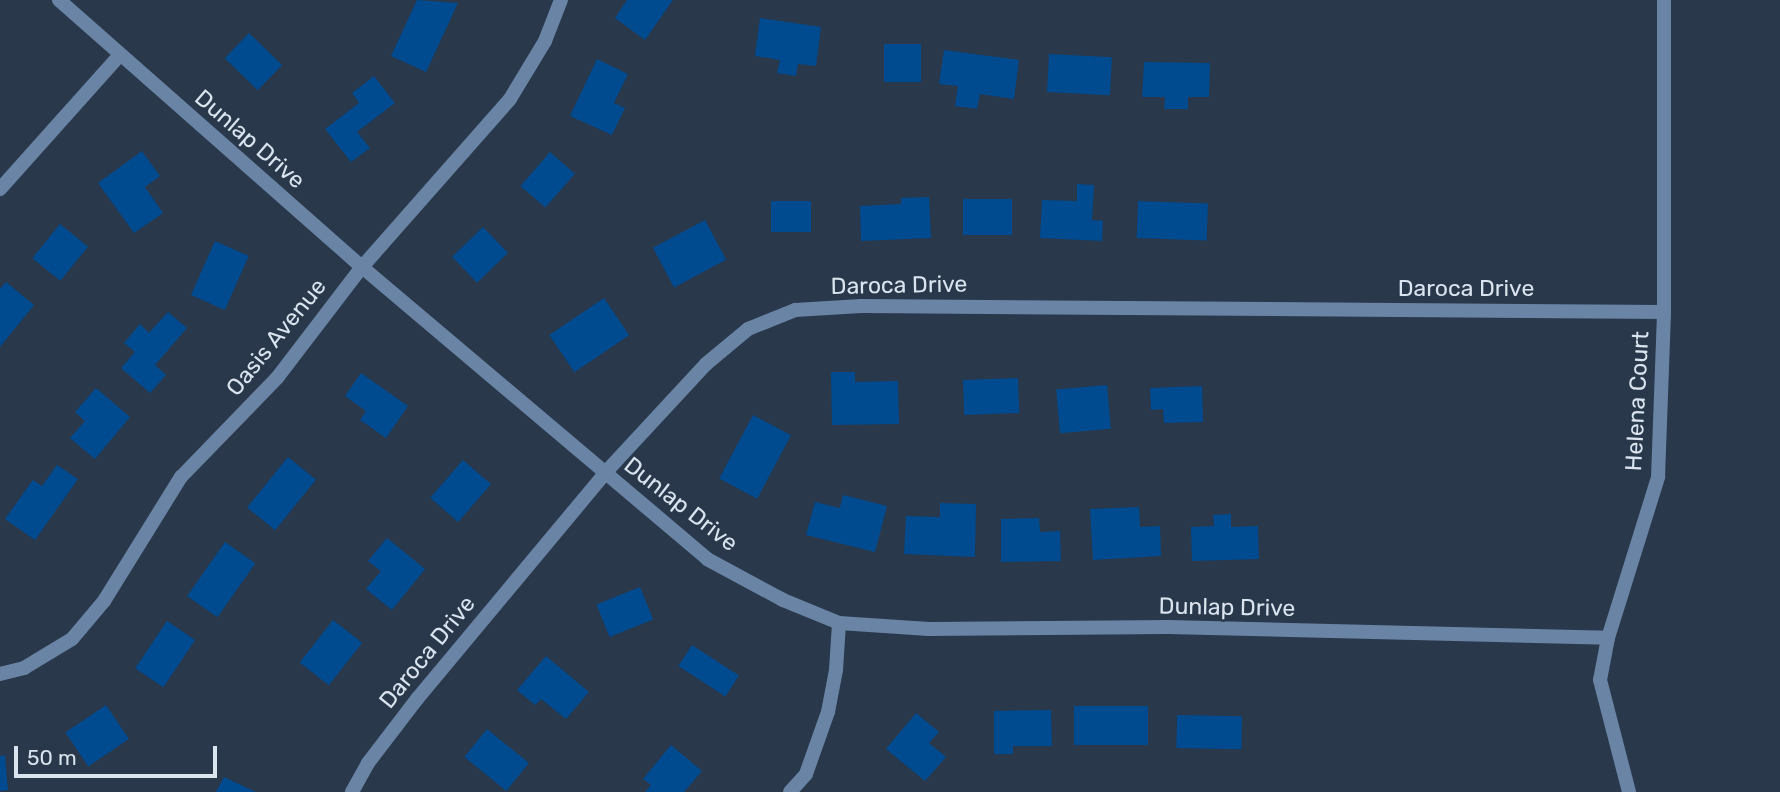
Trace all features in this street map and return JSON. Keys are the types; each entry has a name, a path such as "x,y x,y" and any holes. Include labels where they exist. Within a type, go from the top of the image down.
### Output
{"street":[{"name":"Dunlap Drive","path":"59,0 362,267 707,559 783,600 839,623 929,629 1168,627 1608,638"},
{"name":"Oasis Avenue","path":"0,674 24,668 72,639 104,601 181,477 277,378 362,267 510,99 545,41 561,0"},
{"name":"Helena Court","path":"1629,792 1600,680 1608,638 1658,477 1664,312 1664,0"},
{"path":"0,189 120,55"},
{"name":"Daroca Drive","path":"352,792 368,763 417,699 605,473 706,364 748,329 795,310 861,306 1664,312"},
{"path":"790,792 806,774 828,712 836,670 839,623"}],"building":[{"path":"417,0 458,3 426,72 391,56"},
{"path":"627,0 673,0 645,40 615,18"},
{"path":"760,18 821,27 816,66 798,64 796,76 777,73 780,60 755,56"},
{"path":"249,33 282,65 258,90 225,58"},
{"path":"884,44 921,44 921,82 884,82"},
{"path":"944,50 1019,60 1014,99 980,94 977,109 955,106 958,86 939,84"},
{"path":"1049,54 1112,57 1110,95 1047,92"},
{"path":"597,59 628,74 614,103 625,108 612,135 570,116"},
{"path":"1144,62 1210,63 1209,97 1188,97 1188,109 1164,109 1165,97 1142,97"},
{"path":"374,76 395,103 357,132 370,148 351,162 325,129 359,103 352,93"},
{"path":"142,151 160,176 145,187 163,213 134,233 98,183"},
{"path":"550,152 575,174 545,208 520,186"},
{"path":"1077,184 1094,185 1092,220 1103,221 1102,241 1040,238 1042,200 1077,201"},
{"path":"929,197 931,238 861,241 860,206 901,204 901,198"},
{"path":"963,199 1012,199 1012,235 963,235"},
{"path":"771,201 811,201 811,232 771,232"},
{"path":"1138,201 1208,203 1207,240 1137,238"},
{"path":"705,220 726,260 674,287 653,248"},
{"path":"60,224 88,247 60,281 32,258"},
{"path":"483,227 508,253 477,283 452,257"},
{"path":"215,241 249,256 225,310 191,295"},
{"path":"6,282 34,305 0,347 0,289"},
{"path":"604,298 629,335 574,372 549,335"},
{"path":"168,312 187,328 155,365 166,375 150,393 121,368 135,352 124,343 140,324 149,333"},
{"path":"831,372 855,372 855,382 898,381 899,424 832,425"},
{"path":"361,373 408,406 386,438 360,420 366,411 345,396"},
{"path":"1018,378 1019,413 964,415 963,380"},
{"path":"1107,385 1111,429 1060,433 1056,389"},
{"path":"1202,386 1203,422 1164,423 1163,409 1151,410 1150,388"},
{"path":"96,388 130,417 95,459 70,438 85,421 75,412"},
{"path":"753,415 791,435 757,499 719,479"},
{"path":"288,457 316,480 275,530 247,508"},
{"path":"463,460 491,484 458,522 430,498"},
{"path":"57,465 78,479 35,540 5,519 33,480 42,486"},
{"path":"843,495 887,506 875,552 806,535 815,502 840,508"},
{"path":"940,503 976,504 975,557 904,554 906,516 940,517"},
{"path":"1139,507 1140,527 1160,526 1161,556 1093,560 1090,509"},
{"path":"1231,514 1231,527 1258,526 1259,559 1192,561 1191,527 1214,526 1213,515"},
{"path":"1039,518 1040,532 1060,531 1061,561 1001,562 1001,519"},
{"path":"387,538 425,569 392,610 366,589 381,571 368,561"},
{"path":"225,542 255,563 217,617 187,596"},
{"path":"640,587 653,619 610,637 596,605"},
{"path":"333,620 362,643 329,685 300,663"},
{"path":"167,621 195,640 163,687 135,668"},
{"path":"692,645 739,675 725,696 678,666"},
{"path":"546,656 589,692 566,719 541,699 535,705 517,690"},
{"path":"106,705 129,739 88,766 65,732"},
{"path":"1074,706 1148,706 1148,745 1074,745"},
{"path":"1051,710 1052,746 1013,746 1013,754 994,754 994,711"},
{"path":"916,713 939,732 929,743 946,757 925,781 886,749"},
{"path":"1177,715 1242,716 1241,749 1176,748"},
{"path":"487,729 529,763 506,791 464,757"},
{"path":"671,745 702,771 684,792 645,792 651,785 643,779"},
{"path":"5,755 8,790 0,791 0,756"},
{"path":"224,777 256,792 216,792"}]}
